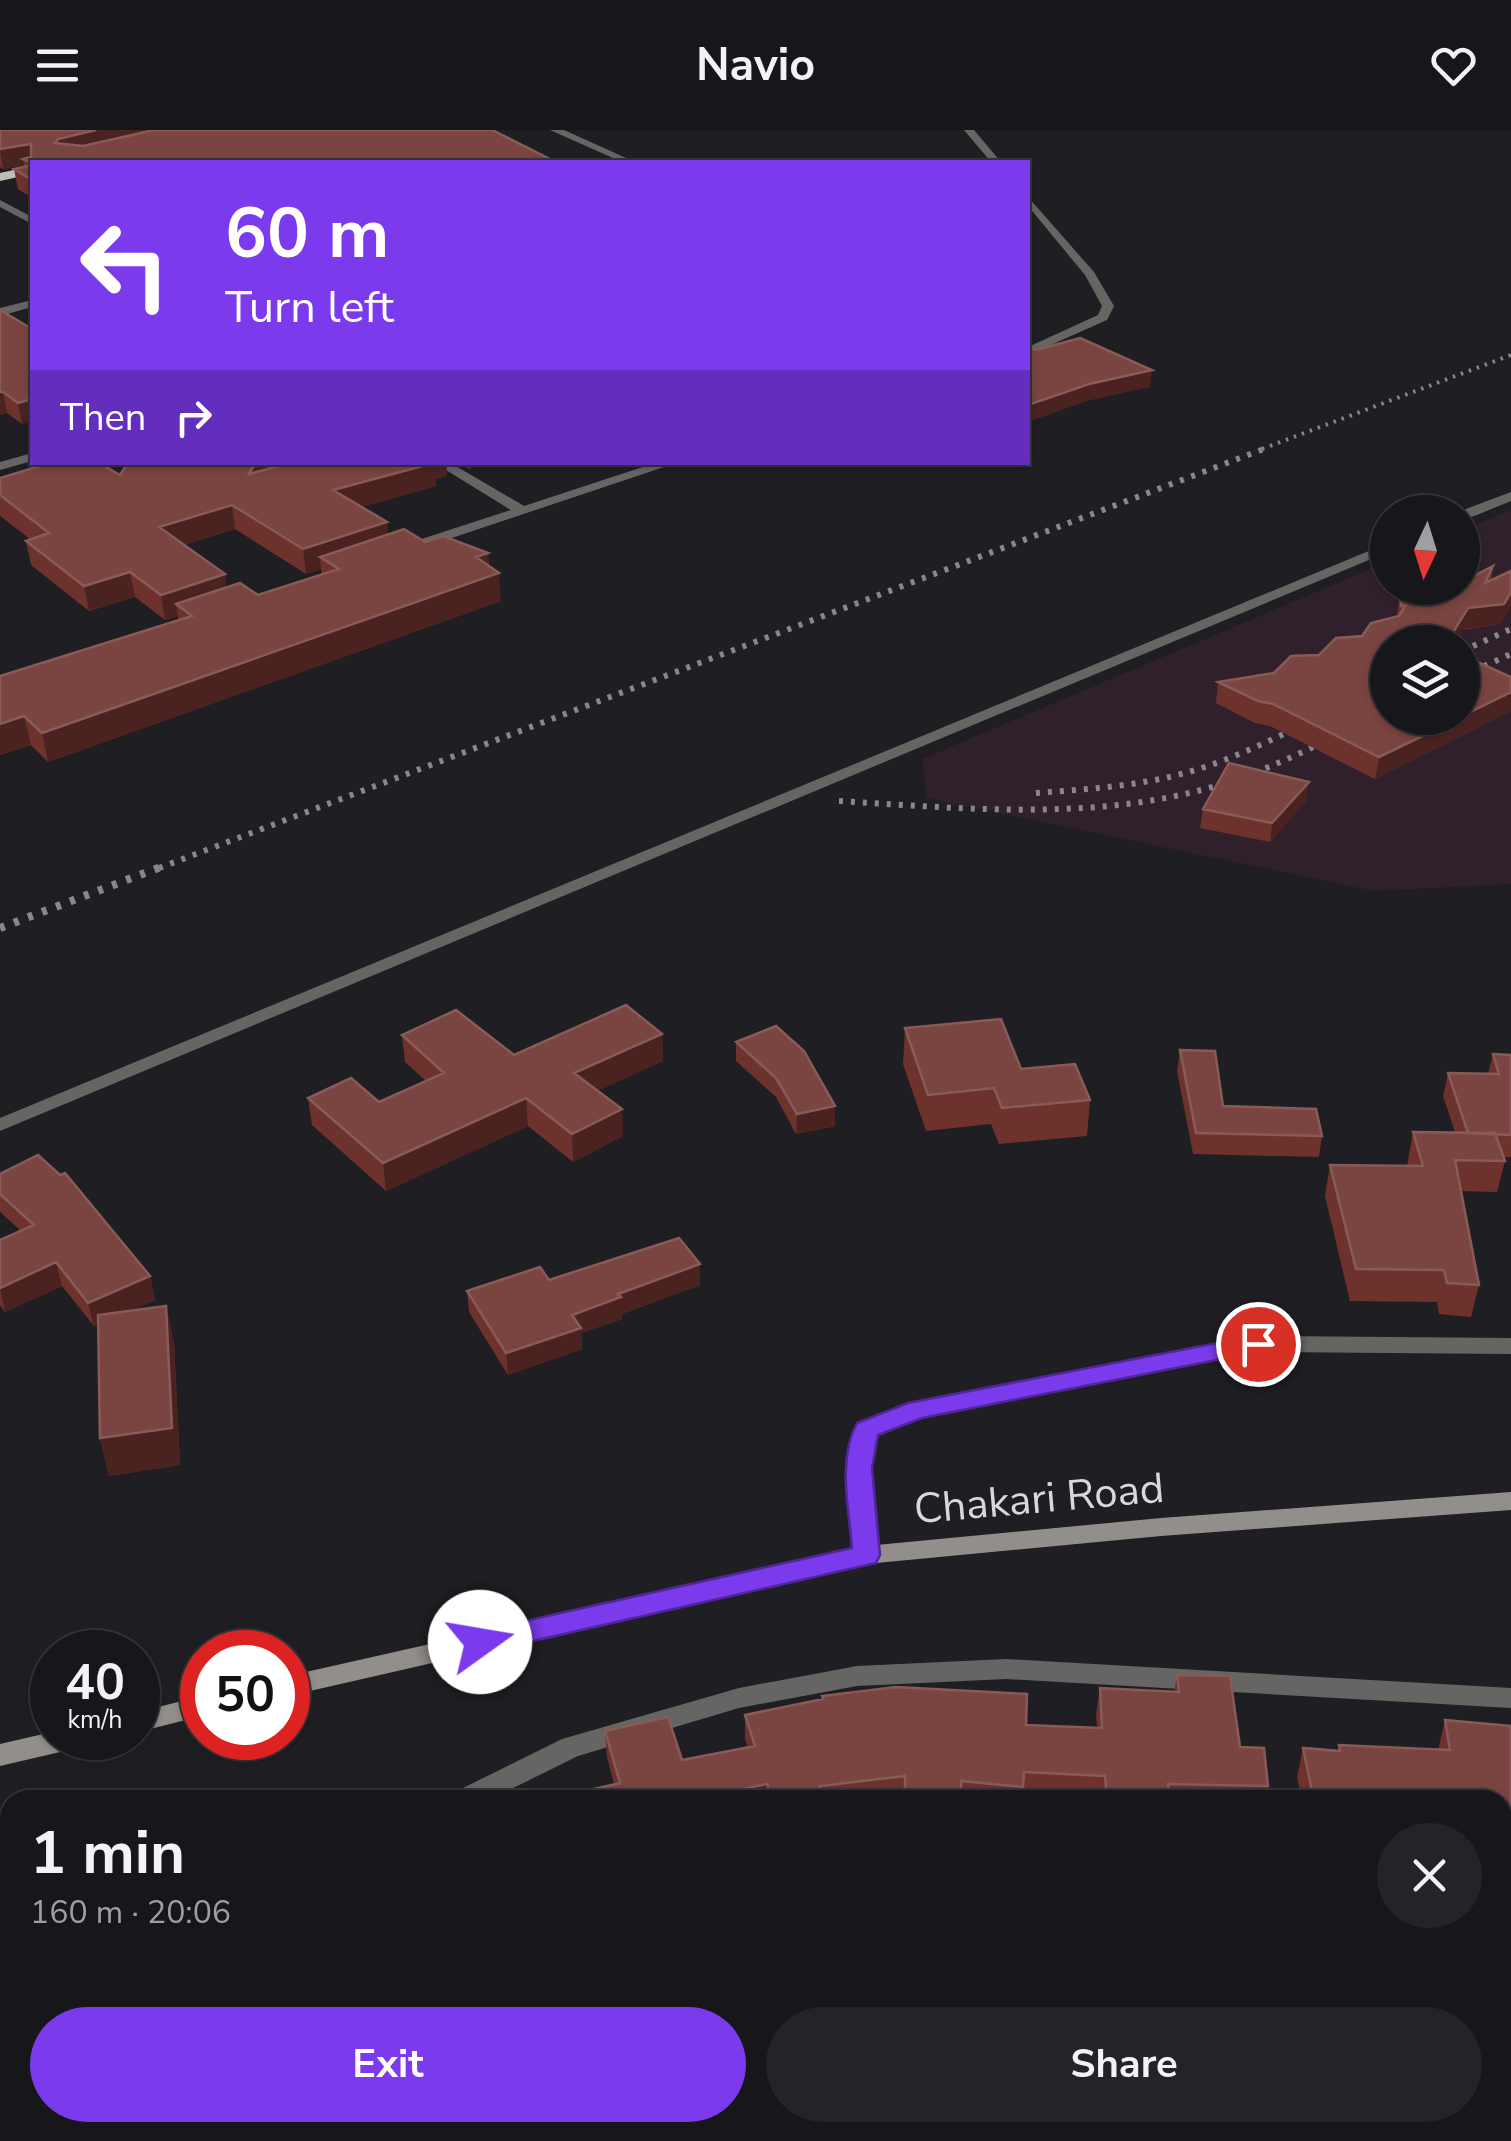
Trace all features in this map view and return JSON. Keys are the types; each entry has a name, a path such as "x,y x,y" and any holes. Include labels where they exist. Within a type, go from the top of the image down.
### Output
{"highway":[{"path":"0,178 30,170"}],"main road":[{"name":"Chakari Road","path":"310,1681 866,1555 1199,1524 1511,1501"},
{"path":"0,1756 30,1749"}],"street":[{"path":"555,130 625,160"},
{"path":"969,130 994,160"},
{"path":"600,160 616,156"},
{"path":"1030,202 1090,274 1108,306 1103,317 1030,350"},
{"path":"0,204 30,219"},
{"path":"0,312 30,304"},
{"path":"1030,335 1051,344"},
{"path":"0,466 30,458"},
{"path":"443,465 521,510"},
{"path":"388,554 663,465"},
{"path":"1480,509 1511,496"},
{"path":"0,1125 1370,555"},
{"path":"866,1555 859,1468 866,1430 917,1409 1258,1344 1511,1346"},
{"path":"484,1790 571,1747 739,1698 857,1676 1006,1669 1511,1698"}],"shaded area":[{"path":"1511,510 1511,884 1374,891 927,798 922,759 1370,569 1370,605 1480,605 1480,523"}],"building":[{"path":"0,130 96,130 55,143 83,146 154,130 492,130 552,160 30,162 23,159 31,157 31,144 0,149"},
{"path":"30,165 30,179 14,169"},
{"path":"0,310 30,328 30,400 18,403 0,392"},
{"path":"1080,338 1152,370 1089,384 1030,404 1030,348 1036,350"},
{"path":"43,465 103,465 120,475 126,465 254,465 249,474 282,465 427,465 333,490 387,522 303,549 232,505 159,527 225,574 161,595 130,572 84,586 26,541 49,533 0,495 0,478"},
{"path":"404,529 425,542 443,536 488,553 476,557 499,573 42,733 24,716 0,724 0,676 192,616 176,604 240,583 258,595 339,569 320,557"},
{"path":"1493,566 1485,583 1511,571 1511,592 1504,604 1468,608 1458,625 1370,625 1370,735 1425,735 1379,757 1273,704 1218,682 1274,673 1291,656 1319,655 1336,638 1362,636 1371,623 1399,616 1405,606 1401,605 1480,605 1480,573"},
{"path":"1480,663 1511,677 1511,692 1480,707"},
{"path":"1229,763 1309,782 1272,823 1203,809"},
{"path":"626,1005 662,1034 574,1073 622,1109 572,1134 526,1098 383,1163 308,1098 351,1078 379,1102 444,1073 402,1035 456,1010 514,1055"},
{"path":"1001,1019 1021,1069 1075,1064 1090,1100 1002,1108 994,1088 928,1095 905,1028"},
{"path":"776,1026 804,1051 835,1106 797,1114 776,1078 736,1042"},
{"path":"1180,1050 1215,1051 1223,1106 1316,1109 1322,1136 1196,1133"},
{"path":"1493,1054 1511,1055 1511,1135 1468,1133 1448,1073 1499,1074"},
{"path":"1413,1132 1495,1133 1505,1161 1455,1160 1479,1285 1447,1283 1444,1270 1356,1269 1330,1165 1423,1166"},
{"path":"38,1155 60,1175 65,1173 150,1276 88,1303 56,1262 0,1288 0,1240 34,1225 0,1194 0,1174"},
{"path":"679,1238 700,1264 572,1315 581,1328 506,1353 467,1291 540,1267 549,1280"},
{"path":"166,1306 172,1428 100,1438 98,1315"},
{"path":"1177,1675 1230,1676 1240,1747 1264,1748 1268,1786 1168,1784 1168,1790 1106,1790 1105,1776 1024,1772 1023,1787 961,1781 961,1790 905,1790 905,1776 820,1786 817,1790 769,1790 767,1784 738,1790 590,1790 620,1783 605,1731 668,1717 682,1760 755,1746 745,1715 823,1699 822,1696 896,1687 1027,1694 1026,1725 1102,1728 1100,1688 1179,1692"},
{"path":"1445,1720 1511,1726 1511,1790 1312,1790 1303,1748 1340,1751 1339,1745 1450,1750"}],"railway":[{"path":"1262,449 1511,355"},
{"path":"159,868 1269,447"},
{"path":"1480,643 1511,629"},
{"path":"1480,668 1511,654"},
{"path":"839,801 1023,810 1160,799 1252,774 1370,720"},
{"path":"1036,793 1173,776 1237,755 1309,722"},
{"path":"0,928 166,865"}],"route":[{"path":"480,1642 866,1555 859,1468 866,1430 917,1409 1258,1344"}]}
